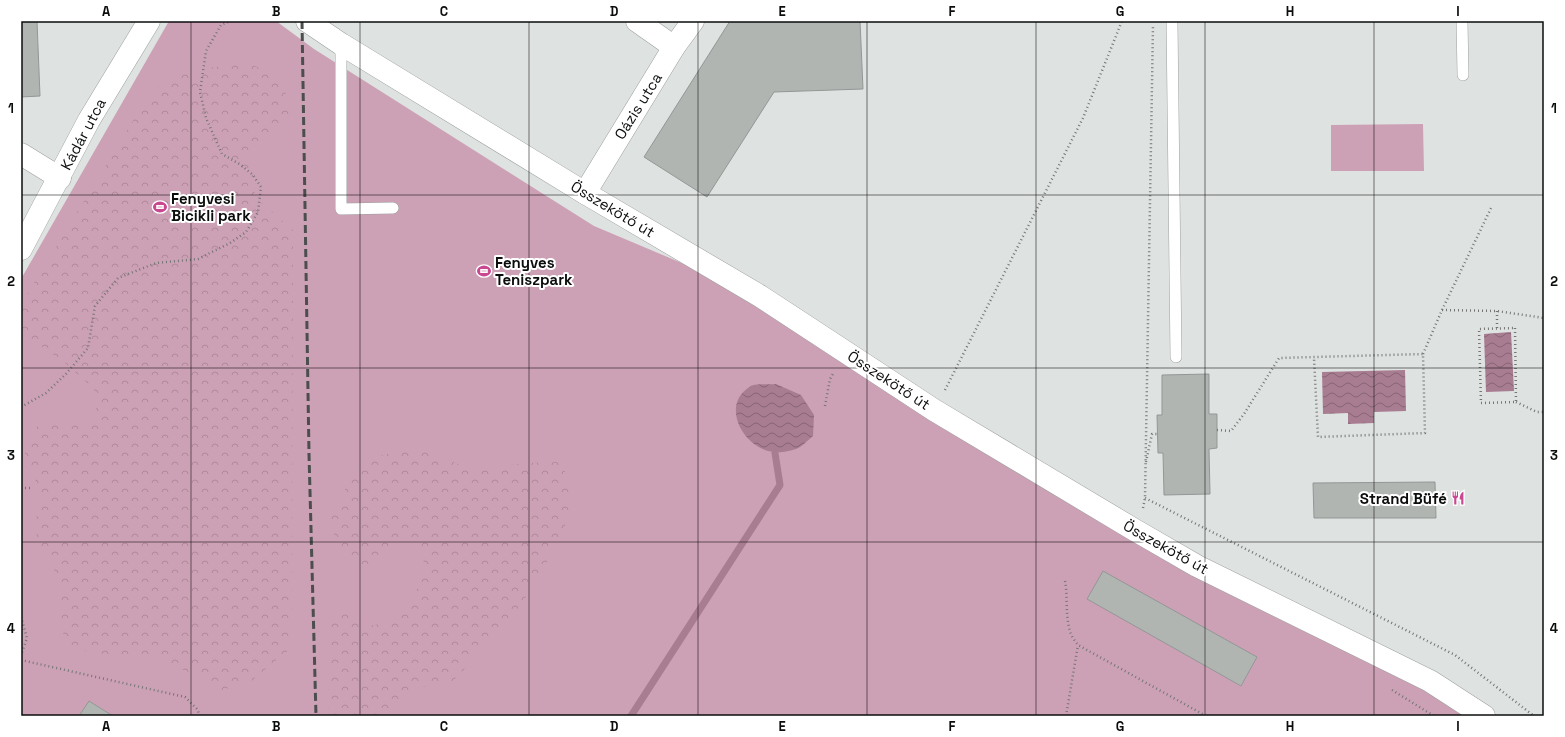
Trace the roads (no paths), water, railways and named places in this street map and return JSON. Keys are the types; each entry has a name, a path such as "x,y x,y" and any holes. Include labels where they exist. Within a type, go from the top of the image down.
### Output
{"street":[{"name":"Kádár utca","path":"21,249 60,178 89,120 150,21"},
{"name":"Összekötő út","path":"307,21 341,44 585,193 760,296 934,410 1103,511 1197,566 1430,681 1484,716"},
{"path":"637,21 674,47"},
{"name":"Oázis utca","path":"585,193 674,47 693,21"},
{"path":"21,154 60,178"}],"lane":[{"path":"1172,21 1176,357"},
{"path":"1462,21 1463,75"},
{"path":"341,44 341,209 393,208"}],"water":[{"path":"1511,332 1514,391 1486,392 1484,334"},
{"path":"1405,370 1406,411 1374,412 1374,423 1348,424 1348,413 1323,414 1322,372"},
{"path":"776,384 801,395 814,415 813,436 803,445 794,450 774,452 763,449 754,444 745,435 739,425 736,415 737,404 741,394 751,386"}],"waterway":[{"path":"631,716 780,485 775,453"}],"railway":[{"path":"302,21 309,454 316,716"}],"place":[{"name":"Fenyvesi Bicikli park","path":"160,207"},
{"name":"Fenyves Teniszpark","path":"484,271"},
{"name":"Strand Büfé","path":"1458,498"}]}
